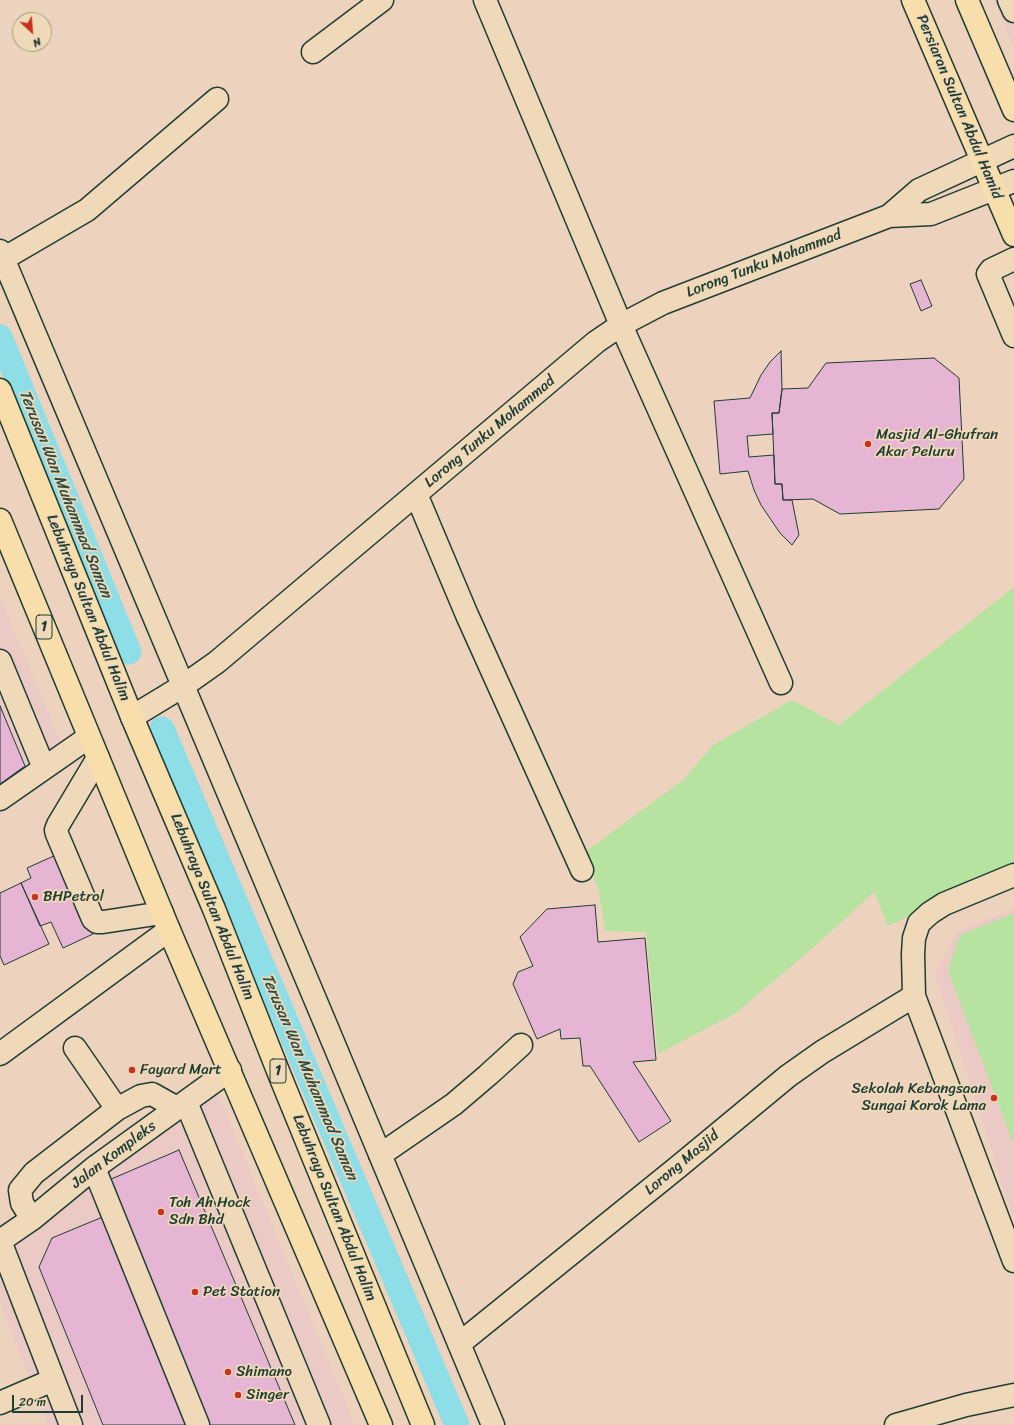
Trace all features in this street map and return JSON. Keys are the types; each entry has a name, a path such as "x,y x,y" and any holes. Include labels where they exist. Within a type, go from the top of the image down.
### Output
{"main road":[{"name":"Persiaran Sultan Abdul Hamid","path":"913,0 1014,235"},
{"path":"966,0 1014,110"},
{"name":"Lebuhraya Sultan Abdul Halim","path":"0,390 132,717 214,909 283,1084 423,1425"},
{"name":"1","path":"0,520 165,921 381,1425"}],"street":[{"path":"313,52 382,0"},
{"path":"485,0 621,325 781,683"},
{"path":"1009,0 1014,11"},
{"path":"217,99 87,210 2,255 493,1425"},
{"name":"Lorong Tunku Mohammad","path":"889,216 919,190 1014,146"},
{"name":"Lorong Tunku Mohammad","path":"132,717 183,686 217,662 596,342 621,325 663,303 889,216 931,214 1014,181"},
{"path":"1014,259 991,270 988,274 1014,336"},
{"path":"416,494 467,615 582,870"},
{"path":"0,662 44,768"},
{"path":"0,799 89,737"},
{"path":"98,758 58,825 56,830 57,834 93,919 97,922 165,921"},
{"path":"1014,874 944,904 930,913 919,923 914,938 914,996 1014,1261"},
{"path":"0,1054 165,921"},
{"name":"Lorong Masjid","path":"459,1344 666,1177 788,1076 822,1052 914,996"},
{"path":"380,1155 454,1104 521,1045"},
{"path":"75,1048 117,1109"},
{"name":"Jalan Kompleks","path":"0,1241 32,1219 94,1168 230,1070"},
{"path":"32,1219 22,1203 20,1190 34,1173 117,1109 140,1096 152,1094 182,1105 319,1425"},
{"path":"94,1168 198,1425"},
{"path":"0,1241 71,1425"},
{"path":"0,1403 53,1380"},
{"path":"896,1425 966,1405 1014,1395"}],"shaded area":[{"path":"994,0 1014,0 1014,48"},
{"path":"0,597 70,764 0,815"},
{"name":"Sekolah Kebangsaan Sungai Korok Lama","path":"1014,908 1014,1220 935,975 957,932"},
{"path":"208,1070 355,1425 48,1425 0,1303 0,1227"}],"green space":[{"path":"1014,587 1014,869 888,926 874,892 815,946 736,1013 658,1054 646,932 605,931 599,892 585,852 683,780 713,745 792,700 839,725"},
{"name":"Sekolah Kebangsaan Sungai Korok Lama","path":"1014,913 1014,1145 948,971 960,935"}],"building":[{"path":"921,280 932,306 921,311 910,284"},
{"path":"781,351 782,389 779,413 772,413 773,434 747,436 749,457 774,455 775,484 782,484 783,500 792,500 799,535 792,545 780,533 761,505 748,471 720,474 714,401 750,398 761,375 770,362"},
{"name":"Masjid Al-Ghufran Akar Peluru","path":"934,358 959,378 964,479 939,509 840,514 813,499 783,500 782,484 775,484 772,413 779,413 782,389 808,388 826,363"},
{"path":"0,706 25,766 0,784"},
{"path":"56,855 93,934 63,948 51,922 40,926 21,883 31,878 27,868"},
{"path":"21,883 49,944 4,965 0,956 0,893"},
{"path":"595,905 598,942 645,938 656,1060 633,1062 671,1121 639,1142 590,1066 583,1066 580,1038 561,1039 560,1029 537,1039 513,984 518,972 533,966 520,937 547,909"},
{"path":"179,1150 295,1425 204,1425 102,1183"},
{"path":"105,1216 189,1425 103,1425 39,1267 52,1238"}],"waterway":[{"name":"Terusan Wan Muhammad Saman","path":"0,337 129,652"},
{"name":"Terusan Wan Muhammad Saman","path":"162,729 457,1425"}],"place":[{"name":"Masjid Al-Ghufran Akar Peluru","path":"868,444"},
{"name":"BHPetrol","path":"35,897"},
{"name":"Fayard Mart","path":"132,1070"},
{"name":"Sekolah Kebangsaan Sungai Korok Lama","path":"994,1098"},
{"name":"Toh Ah Hock Sdn Bhd","path":"161,1212"},
{"name":"Pet Station","path":"195,1292"},
{"name":"Shimano","path":"228,1372"},
{"name":"Singer","path":"238,1395"}]}
